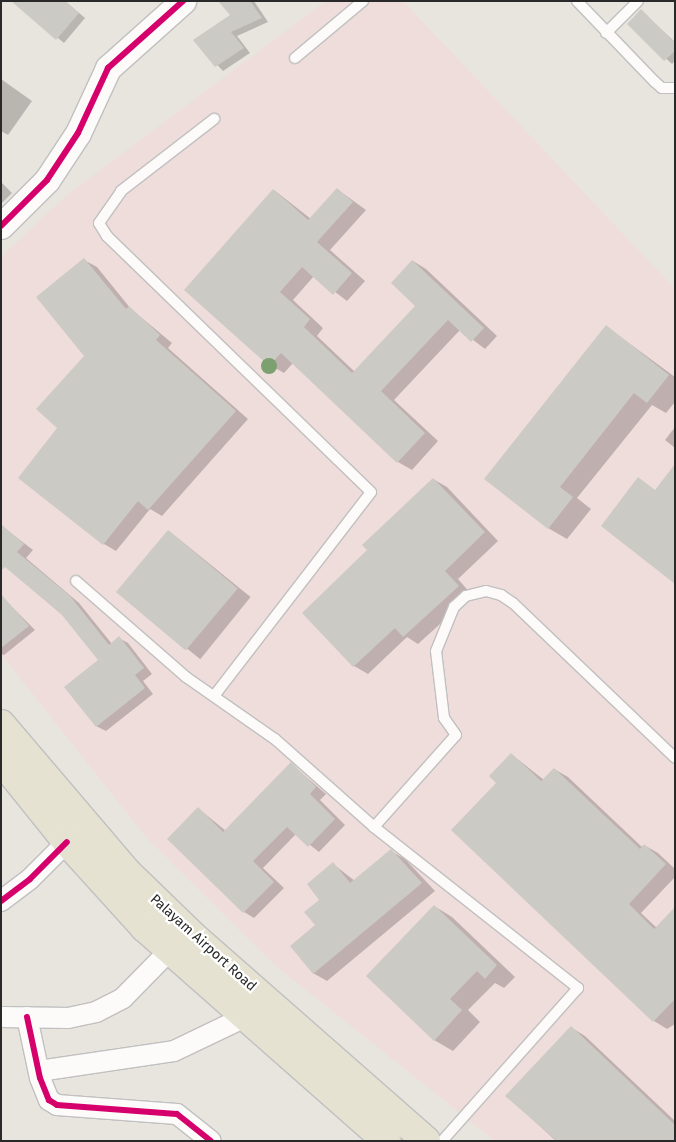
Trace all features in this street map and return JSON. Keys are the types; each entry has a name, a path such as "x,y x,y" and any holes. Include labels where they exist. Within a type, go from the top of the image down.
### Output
{"main road":[{"name":"Palayam Airport Road","path":"1,724 128,873 193,936 426,1141"},
{"name":"Palayam Airport Road","path":"1,760 67,842 145,928 387,1141"}],"street":[{"path":"1,226 47,180 78,133 108,68 183,1"},
{"path":"1,901 30,879 67,842"},
{"path":"1,1017 68,1018 96,1012 123,998 170,950"},
{"path":"27,1017 39,1071 49,1100 56,1105 177,1114 211,1141"},
{"path":"39,1071 174,1051 245,1017"}],"lane":[{"path":"295,58 363,1"},
{"path":"577,1 655,82 662,88 675,88"},
{"path":"606,33 638,1"},
{"path":"214,120 121,191 99,223 107,236 371,492 214,696"},
{"path":"76,580 186,677 276,738 374,827 578,988 442,1141"},
{"path":"374,827 456,735 444,718 436,651 454,607 466,596 486,591 501,595 514,603 675,758"}],"shaded area":[{"path":"326,1 403,1 675,289 675,1141 495,1141 276,966 147,838 1,654 1,257 66,196"}],"building":[{"path":"11,1 65,1 79,13 56,40"},
{"path":"218,1 250,1 262,18 231,32 244,48 215,67 193,40 230,15"},
{"path":"641,9 675,43 675,51 664,61 627,24"},
{"path":"337,188 353,202 317,242 352,273 333,295 302,267 280,292 310,319 304,327 352,373 415,306 391,283 412,260 484,328 471,342 448,320 381,391 425,433 397,463 281,353 269,366 184,290 273,189 308,220"},
{"path":"84,258 126,309 129,306 160,335 156,340 236,411 148,510 138,501 103,545 18,478 57,428 36,409 84,356 36,297"},
{"path":"606,325 669,375 647,403 634,393 560,487 573,497 548,529 484,479"},
{"path":"675,464 675,584 601,526 638,477 655,490"},
{"path":"433,478 485,532 445,571 459,586 403,637 395,628 353,667 302,613 367,550 362,545"},
{"path":"1,524 24,544 17,552 70,596 109,645 119,636 144,668 135,675 145,688 96,727 64,687 98,660 62,615 5,567 1,571"},
{"path":"168,530 238,588 186,651 116,592"},
{"path":"1,594 29,626 1,648"},
{"path":"511,753 541,781 554,768 640,849 644,844 666,864 629,904 654,929 675,907 675,999 653,1022 451,830 496,783 489,776"},
{"path":"291,762 316,787 310,794 335,819 308,847 287,827 253,861 274,882 243,913 167,839 198,807 223,832"},
{"path":"391,849 422,883 313,974 290,946 315,925 304,912 319,900 307,884 333,862 350,883"},
{"path":"434,905 497,965 485,979 477,971 450,999 462,1010 434,1041 366,976"},
{"path":"571,1026 675,1125 675,1141 557,1141 505,1096"}],"cycle path":[{"path":"1,226 47,180 78,133 108,68 183,1"},
{"path":"1,901 30,879 67,842"},
{"path":"27,1017 40,1078 49,1100 57,1105 177,1114 211,1141"}]}
